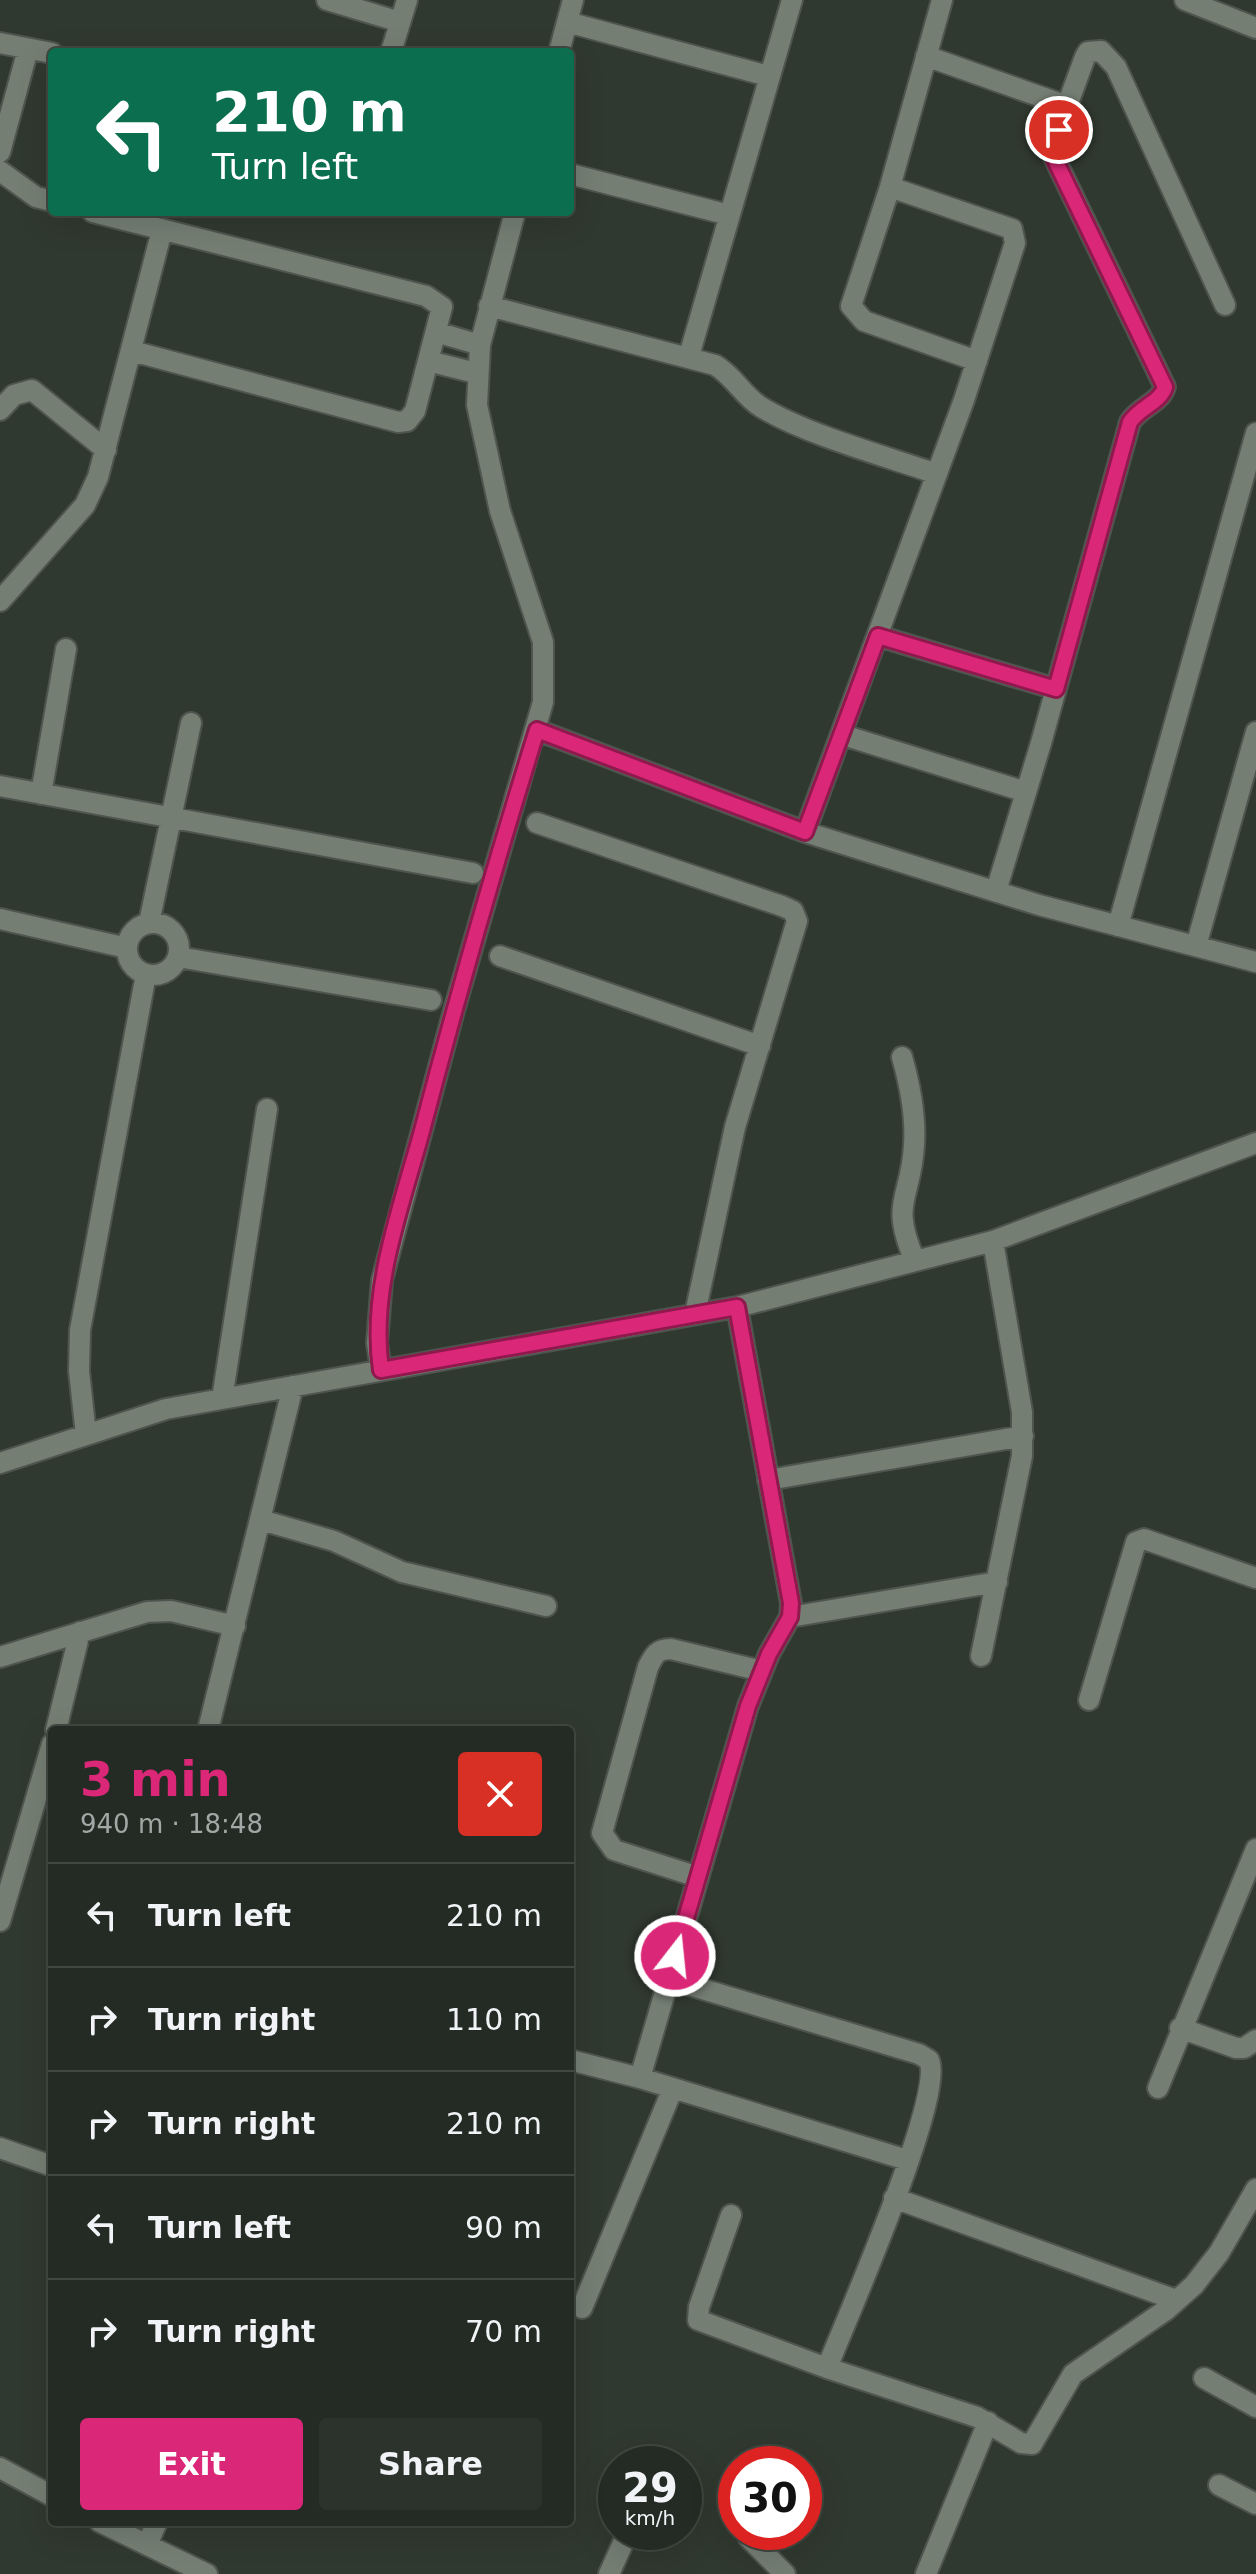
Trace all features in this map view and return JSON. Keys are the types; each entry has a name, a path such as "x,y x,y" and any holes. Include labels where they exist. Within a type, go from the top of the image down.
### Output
{"street":[{"path":"327,0 400,22"},
{"path":"392,48 407,0"},
{"path":"560,48 573,0"},
{"path":"689,356 792,0"},
{"path":"942,0 890,187 851,306 864,321 977,361"},
{"path":"1185,0 1256,28"},
{"path":"567,22 768,76"},
{"path":"0,43 48,52"},
{"path":"0,152 28,49"},
{"path":"996,891 1130,422 1139,409 1158,400 1165,387 1053,155 1067,106 1088,52 1101,51 1116,67 1225,305"},
{"path":"926,56 1067,106"},
{"path":"0,171 36,197 48,200"},
{"path":"574,175 729,215"},
{"path":"805,832 843,735 977,361 1016,235 1006,226 890,187"},
{"path":"108,216 426,296 442,307 412,418 398,422 132,351"},
{"path":"381,1370 377,1332 382,1280 453,1014 537,730 546,672 543,642 500,511 477,405 476,373 480,345 514,216"},
{"path":"0,601 85,505 106,450 162,230"},
{"path":"489,306 689,356 727,372 761,407 846,442 937,474"},
{"path":"436,332 480,345"},
{"path":"428,361 476,373"},
{"path":"0,410 14,395 32,390 106,450"},
{"path":"1118,926 1256,433"},
{"path":"878,636 1056,689"},
{"path":"41,794 66,649"},
{"path":"149,923 191,723"},
{"path":"537,730 805,832 996,891 1256,962"},
{"path":"1196,946 1256,732"},
{"path":"843,735 1026,792"},
{"path":"0,786 473,873"},
{"path":"537,823 793,911 796,932 735,1127 695,1314"},
{"path":"0,919 127,948"},
{"path":"149,923 158,923 174,932 178,940 178,957 162,974 146,974 133,965 127,948 134,932 149,923"},
{"path":"500,956 760,1046"},
{"path":"178,957 431,1000"},
{"path":"86,1435 79,1371 80,1330 146,974"},
{"path":"902,1057 910,1087 914,1143 900,1212 901,1229 915,1261"},
{"path":"222,1399 267,1109"},
{"path":"0,1463 166,1409 737,1307 993,1241 1256,1143"},
{"path":"981,1656 1020,1470 1023,1436 1022,1412 993,1241"},
{"path":"640,2078 748,1706 790,1617 737,1307"},
{"path":"209,1726 293,1386"},
{"path":"768,1480 1023,1436"},
{"path":"261,1520 334,1541 402,1572 546,1606"},
{"path":"1089,1700 1136,1542 1144,1539 1256,1578"},
{"path":"790,1617 997,1582"},
{"path":"0,1657 147,1612 171,1611 235,1626"},
{"path":"57,1726 80,1632"},
{"path":"698,1877 614,1850 602,1833 648,1667 654,1655 662,1649 671,1649 762,1671"},
{"path":"0,1921 48,1758"},
{"path":"1158,2088 1180,2028 1256,1849"},
{"path":"669,1979 919,2054 929,2060 932,2082 907,2160 827,2368"},
{"path":"1180,2028 1236,2048 1244,2048 1256,2040"},
{"path":"574,2061 640,2078 907,2160"},
{"path":"582,2308 673,2088"},
{"path":"0,2148 48,2165"},
{"path":"731,2215 699,2307 698,2320 827,2368 988,2422 1021,2443 1032,2444 1073,2374 1176,2300 1219,2253 1256,2189"},
{"path":"894,2198 1176,2300"},
{"path":"1204,2378 1256,2407"},
{"path":"926,2574 988,2422"},
{"path":"0,2468 48,2494"},
{"path":"1219,2485 1256,2504"},
{"path":"108,2526 207,2574"},
{"path":"147,2545 155,2526"},
{"path":"609,2574 620,2550"},
{"path":"761,2550 785,2574"}],"route":[{"path":"675,1956 748,1706 769,1654 790,1617 791,1603 737,1307 381,1370 377,1310 382,1280 453,1014 537,730 805,832 878,636 1056,689 1130,422 1139,409 1158,400 1165,387 1053,155 1059,130"}]}
